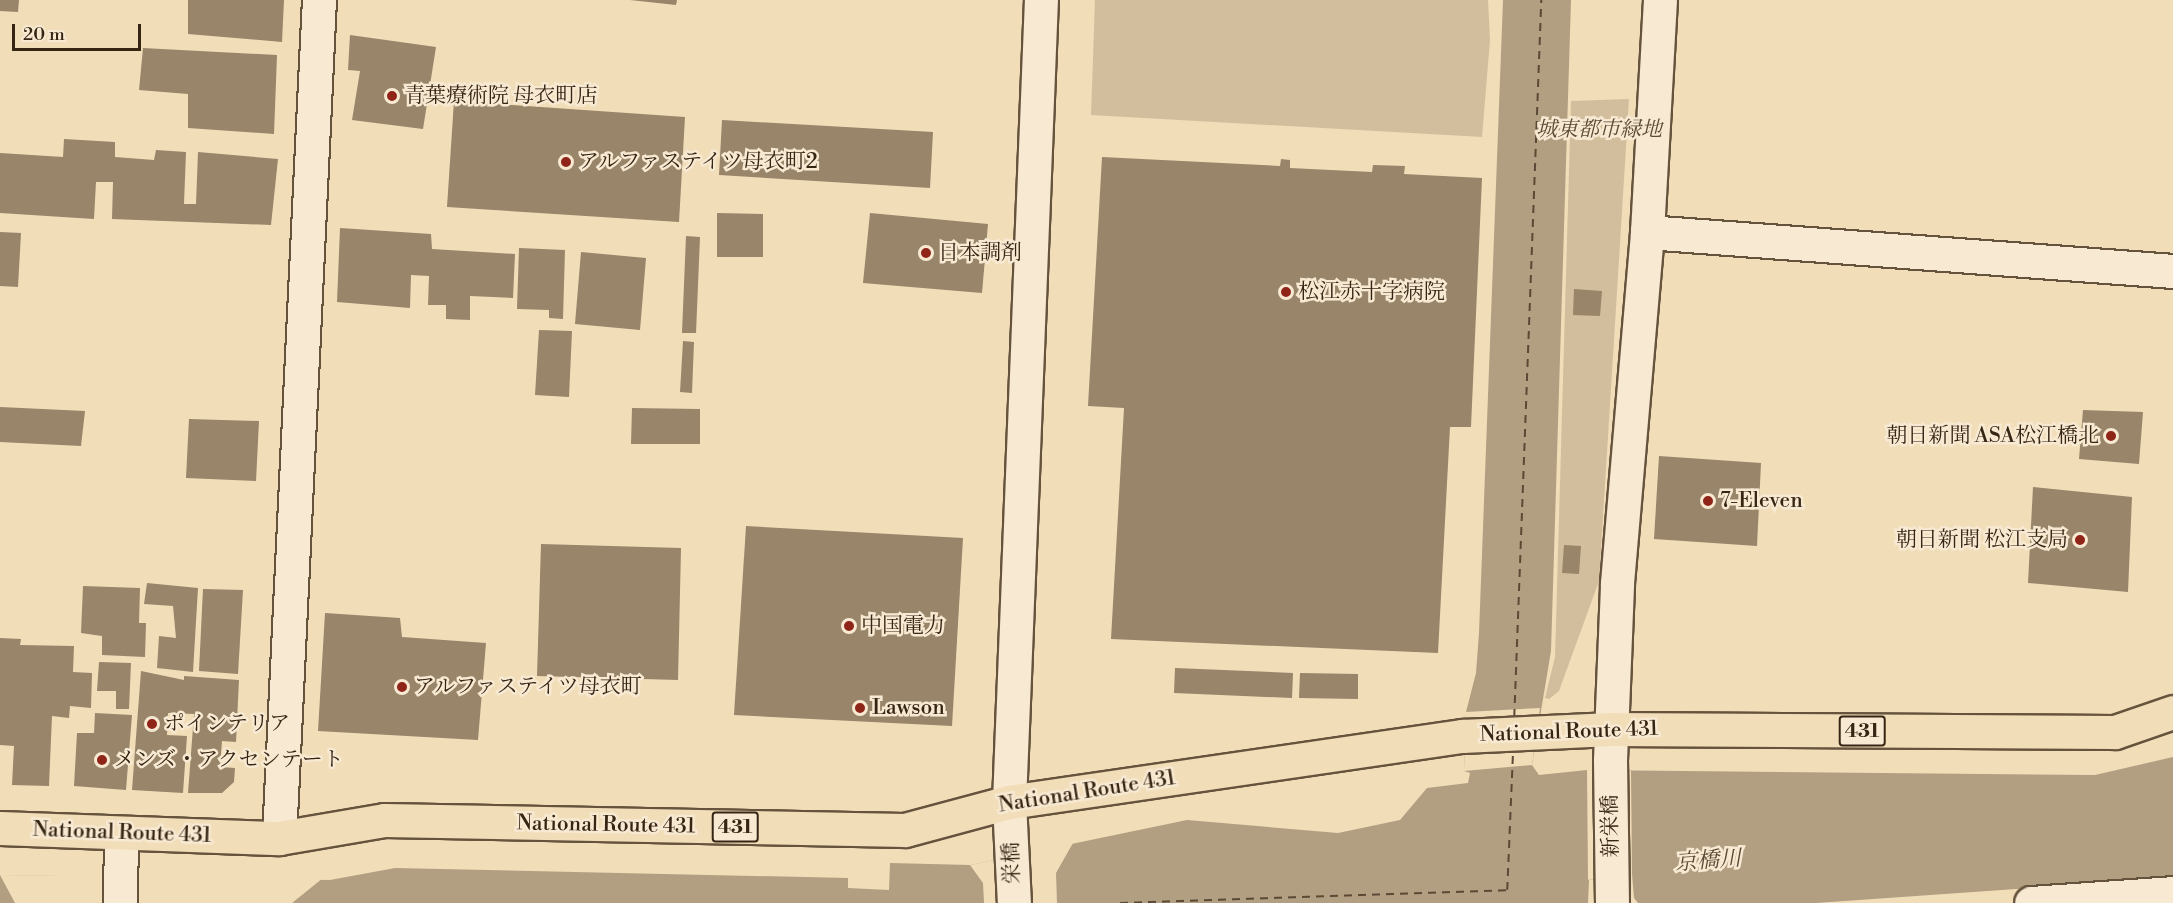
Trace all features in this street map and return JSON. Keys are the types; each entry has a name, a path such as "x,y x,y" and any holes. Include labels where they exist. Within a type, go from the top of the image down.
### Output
{"highway":[{"name":"National Route 431","path":"0,828 279,838 384,820 905,830 1462,735 1548,733 1611,745 2115,732 2173,712"}],"street":[{"path":"279,838 320,0"},
{"name":"栄橋","path":"1014,903 1010,813 1041,0"},
{"name":"新栄橋","path":"1612,897 1611,745 1617,583 1647,232 1660,0"},
{"path":"1647,232 2173,271"},
{"path":"120,887 121,834"},
{"path":"2031,903 2173,893"}],"green space":[{"path":"1095,0 1488,0 1490,40 1482,137 1091,115"},
{"name":"城東都市緑地","path":"1629,99 1599,581 1559,691 1549,699 1545,698 1555,657 1571,101"}],"water":[{"name":"京橋川","path":"1503,0 1571,0 1551,651 1532,765 1539,775 1587,770 2095,775 2173,757 2173,878 1816,903 1638,903 1634,898 1632,874 1589,880 1588,903 0,903 0,875 330,880 395,868 848,878 848,888 889,890 890,863 970,865 1187,820 1338,833 1400,820 1427,788 1468,783 1470,773 1464,771 1466,712 1476,673 1479,633"}],"pier":[{"path":"1540,708 1532,765 1464,771 1466,712"},
{"path":"1587,770 1631,771 1632,874 1588,880"},
{"path":"1073,843 1056,873 1057,903 984,903 983,883 970,865"},
{"path":"0,875 323,878 292,903 15,903"}],"building":[{"path":"0,0 19,0 18,12 0,11"},
{"path":"188,0 284,0 282,42 188,34"},
{"path":"630,0 677,0 676,5"},
{"name":"青葉療術院 母衣町店","path":"350,35 436,47 423,129 352,120 360,71 348,70"},
{"path":"143,48 277,55 274,134 188,128 188,94 139,90"},
{"name":"アルファステイツ母衣町2","path":"454,101 685,117 679,222 447,207"},
{"path":"722,120 933,132 930,188 719,175"},
{"path":"64,139 115,142 115,157 154,160 156,150 186,152 184,204 196,204 198,152 278,159 271,225 112,219 113,182 96,182 94,219 0,213 0,153 63,157"},
{"name":"松江赤十字病院","path":"1102,157 1280,166 1281,159 1290,160 1290,168 1372,172 1373,165 1405,166 1404,174 1482,178 1471,427 1450,427 1438,653 1111,639 1124,408 1088,406"},
{"path":"717,213 763,214 763,257 717,257"},
{"name":"日本調剤","path":"870,213 988,224 982,293 863,283"},
{"path":"340,228 431,234 432,249 515,254 513,298 470,296 470,320 446,319 446,305 428,305 429,276 411,275 410,308 337,302"},
{"path":"0,232 21,233 18,287 0,286"},
{"path":"686,236 700,237 696,333 682,333"},
{"path":"519,248 565,250 563,319 549,318 549,310 517,309"},
{"path":"581,252 646,258 640,330 575,324"},
{"path":"1574,289 1602,291 1600,316 1573,315"},
{"path":"539,330 572,331 569,397 535,395"},
{"path":"683,341 694,342 692,393 680,392"},
{"path":"0,407 85,411 81,446 0,442"},
{"path":"632,408 700,409 700,444 631,444"},
{"name":"朝日新聞 ASA松江橋北","path":"2083,410 2143,412 2139,464 2079,459"},
{"path":"189,419 259,421 256,481 186,478"},
{"name":"7-Eleven","path":"1659,456 1761,463 1757,546 1654,539"},
{"name":"朝日新聞 松江支局","path":"2033,487 2132,497 2128,592 2028,583"},
{"name":"中国電力","path":"746,526 963,538 952,726 734,715"},
{"path":"541,544 681,548 678,680 537,676"},
{"path":"1564,545 1581,546 1579,574 1562,573"},
{"path":"147,583 198,588 193,672 157,668 159,636 176,638 173,606 144,604"},
{"path":"83,586 140,588 139,623 146,623 145,657 102,655 102,636 81,633"},
{"path":"203,589 243,590 238,674 199,671"},
{"name":"アルファステイツ母衣町","path":"325,613 400,618 402,637 486,643 478,740 318,731"},
{"path":"0,638 21,639 20,645 74,646 73,672 92,673 91,708 70,706 69,718 52,716 49,786 12,785 14,746 0,745"},
{"path":"99,662 131,663 129,709 116,709 116,691 97,691"},
{"path":"1175,668 1293,673 1292,698 1174,693"},
{"path":"141,671 184,680 184,676 239,680 236,742 222,741 220,767 235,768 234,782 222,793 188,793 194,714 168,713 167,735 187,736 183,793 132,790"},
{"path":"1300,673 1358,674 1358,699 1299,698"},
{"name":"メンズ・アクセンテート","path":"95,713 132,715 126,790 74,786 77,733 94,733"}],"ferry route":[{"path":"1514,717 1541,0"},
{"path":"1120,903 1507,890 1513,748"}],"place":[{"name":"青葉療術院 母衣町店","path":"392,96"},
{"name":"アルファステイツ母衣町2","path":"566,162"},
{"name":"日本調剤","path":"926,253"},
{"name":"松江赤十字病院","path":"1286,292"},
{"name":"朝日新聞 ASA松江橋北","path":"2111,436"},
{"name":"7-Eleven","path":"1708,501"},
{"name":"朝日新聞 松江支局","path":"2080,540"},
{"name":"中国電力","path":"849,626"},
{"name":"アルファステイツ母衣町","path":"402,687"},
{"name":"Lawson","path":"860,708"},
{"name":"ポインテリア","path":"152,724"},
{"name":"メンズ・アクセンテート","path":"102,760"}]}
